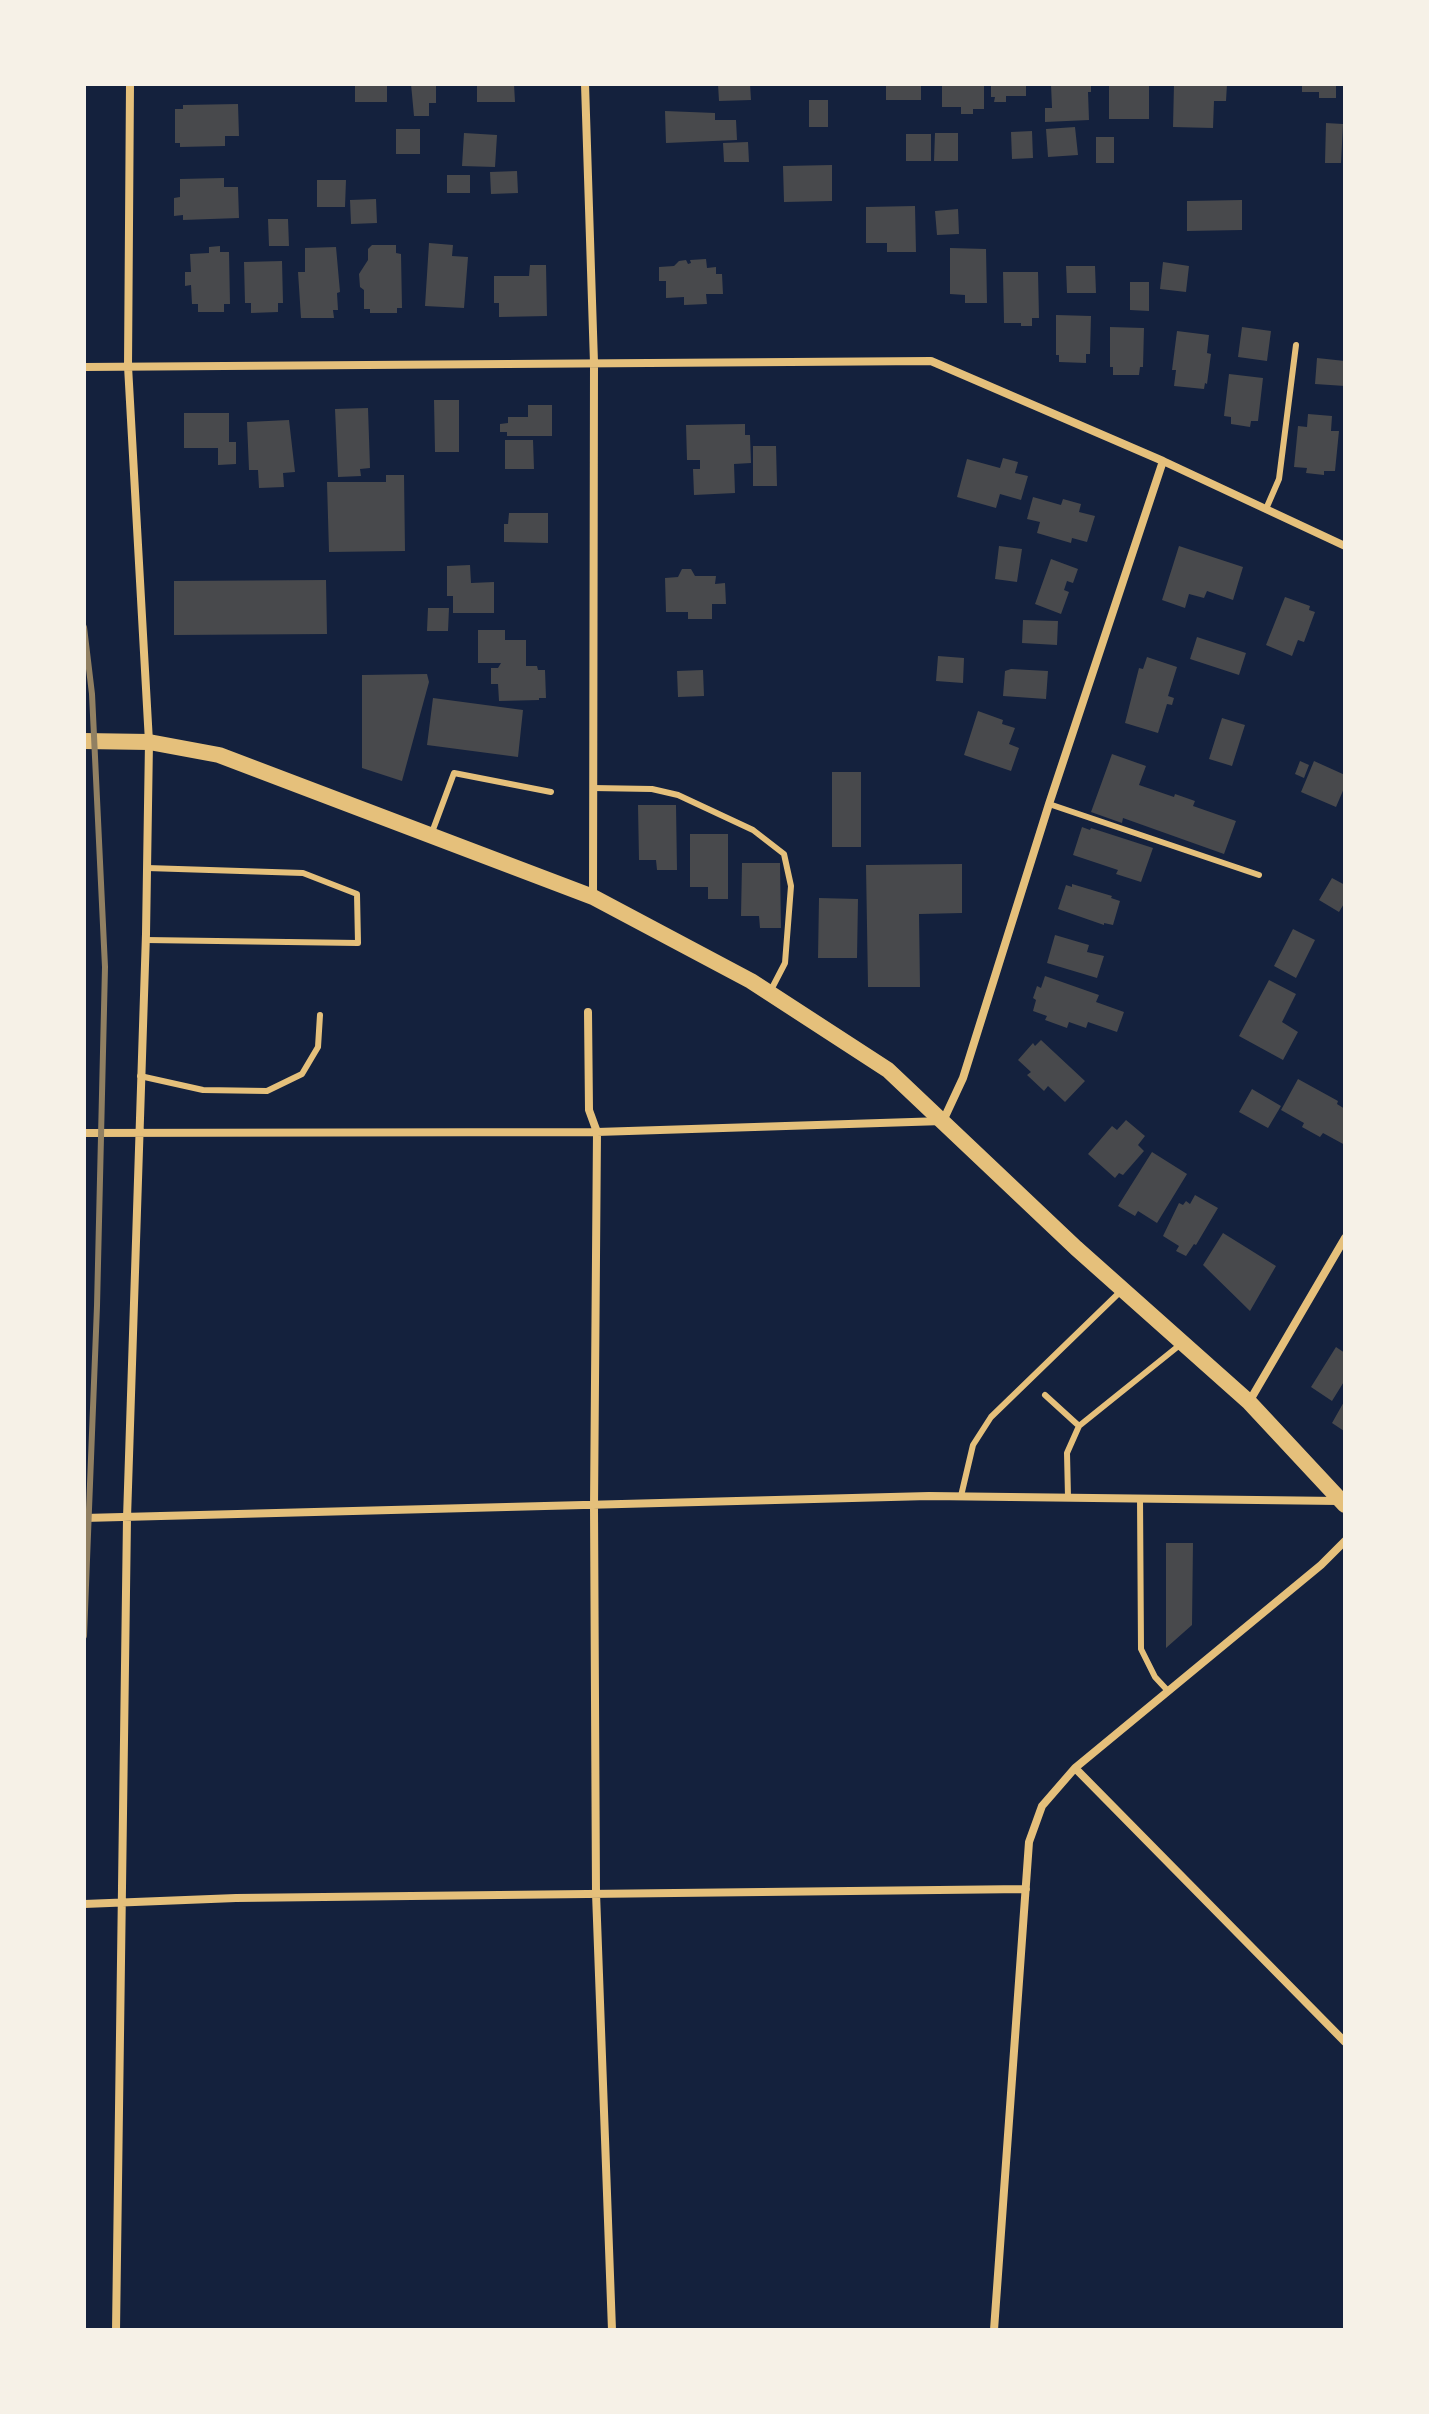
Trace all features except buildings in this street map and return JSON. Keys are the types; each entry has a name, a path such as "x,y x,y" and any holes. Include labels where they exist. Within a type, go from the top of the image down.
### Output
{"main road":[{"path":"84,741 149,742 219,755 593,897 769,993 888,1070 1076,1248 1249,1402 1343,1503"}],"street":[{"path":"116,2330 127,1518 146,940 149,742 128,366 130,84"},
{"path":"585,84 594,363 593,897"},
{"path":"84,367 931,361 1163,461 1345,546"},
{"path":"84,1133 597,1132 943,1121 963,1078 1049,804 1163,461"},
{"path":"588,1012 589,1110 597,1132 594,1506 596,1893 612,2330"},
{"path":"1249,1402 1345,1238"},
{"path":"84,1518 961,1496 1343,1503"},
{"path":"994,2330 1029,1842 1042,1806 1075,1768 1321,1565 1345,1541"},
{"path":"1075,1768 1345,2042"},
{"path":"84,1904 236,1898 1026,1889"}],"lane":[{"path":"1266,509 1279,479 1296,345"},
{"path":"431,835 454,773 551,792"},
{"path":"593,788 652,789 678,795 753,830 784,854 791,886 785,963 769,993"},
{"path":"1049,804 1259,875"},
{"path":"146,940 358,943 357,894 303,873 147,868"},
{"path":"140,1076 203,1090 267,1091 302,1074 318,1047 320,1015"},
{"path":"961,1496 973,1445 991,1417 1123,1289"},
{"path":"1068,1497 1067,1453 1079,1426 1183,1342"},
{"path":"1045,1395 1079,1426"},
{"path":"1140,1498 1141,1649 1155,1677 1168,1691"}],"railway":[{"path":"84,627 92,694 105,967 97,1306 84,1636"}]}
